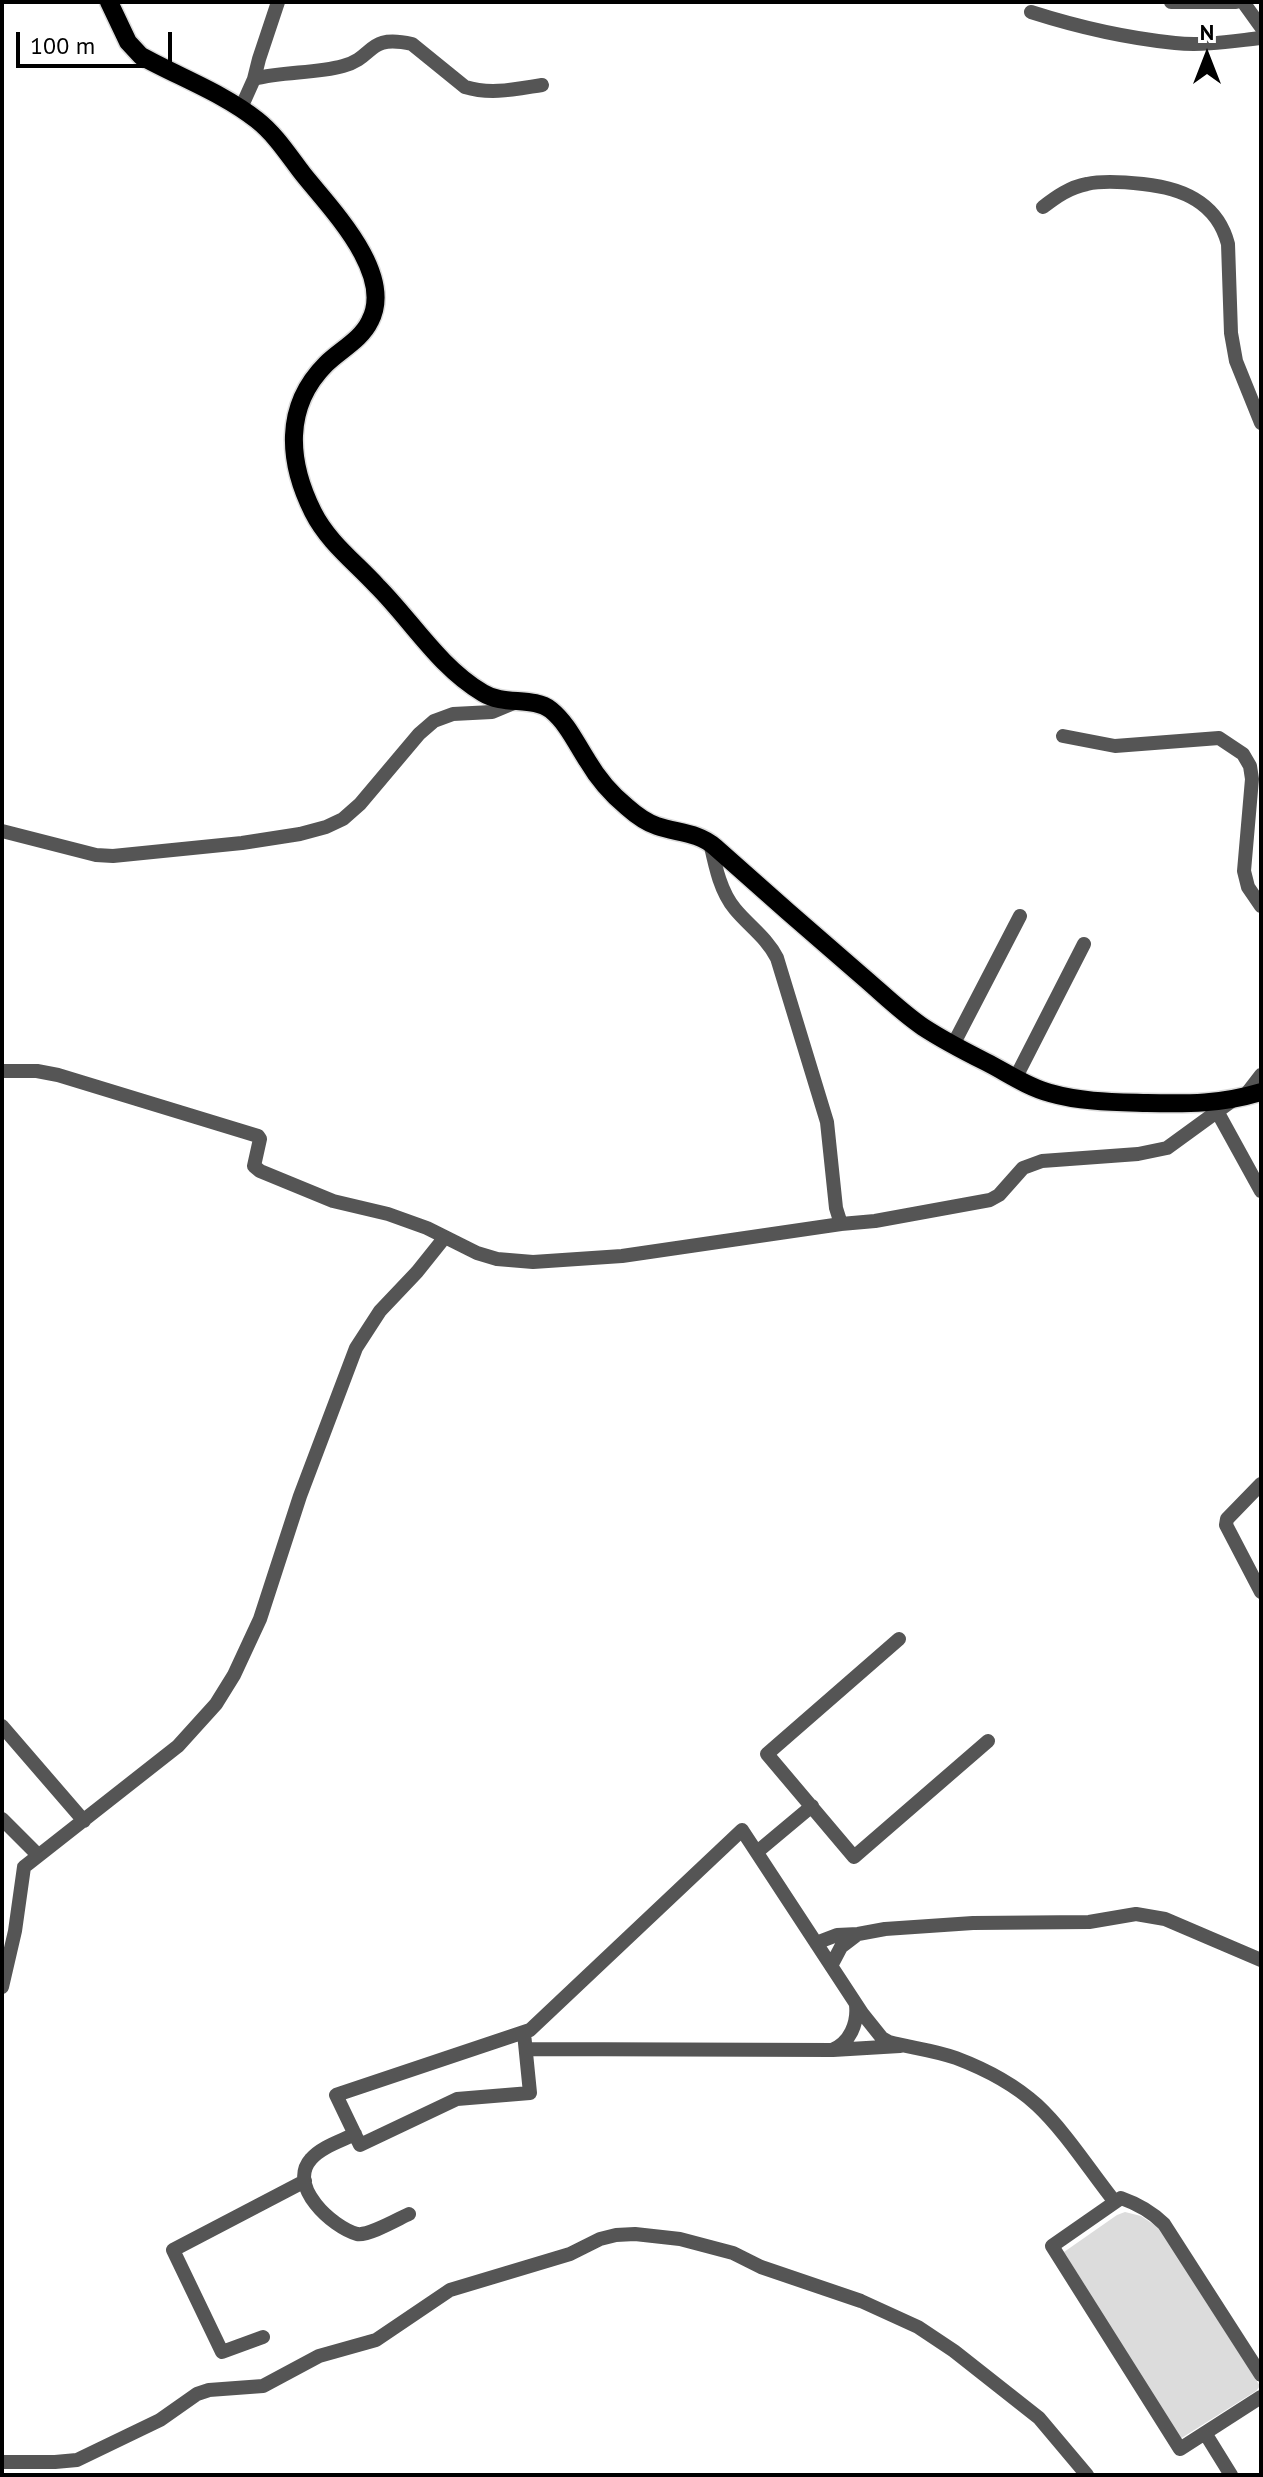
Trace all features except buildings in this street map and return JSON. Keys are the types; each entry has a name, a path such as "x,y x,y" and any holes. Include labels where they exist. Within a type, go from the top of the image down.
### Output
{"main road":[{"path":"109,2 133,50 241,108 270,131 363,252 374,287 370,322 353,342 316,374 297,415 293,455 314,515 342,552 380,588 458,676 490,697 540,703 553,712 565,725 596,774 624,806 659,827 688,833 710,842 889,1000 953,1045 1049,1093 1083,1099 1202,1104 1246,1096"}],"street":[{"path":"241,108 254,79 278,2"},
{"path":"1171,2 1236,2"},
{"path":"1243,2 1261,27"},
{"path":"1031,12 1093,30 1177,43 1261,38"},
{"path":"254,79 343,66 361,58 378,42 402,42 412,44 465,87 476,91 542,85"},
{"path":"1043,207 1063,193 1087,184 1130,182 1176,189 1189,194 1214,213 1228,244 1231,333 1236,361 1261,423"},
{"path":"2,831 96,855 113,856 185,850 316,830 352,812 419,734 434,721 453,714 492,712 516,702"},
{"path":"1063,736 1115,746 1219,738 1243,754 1250,766 1252,779 1244,871 1248,887 1261,906"},
{"path":"710,842 730,903 766,940 777,958 827,1122 836,1208 841,1224"},
{"path":"953,1045 1020,916"},
{"path":"1016,1077 1084,944"},
{"path":"2,1071 37,1071 58,1075 258,1136 254,1166 260,1171 333,1201 388,1214 477,1253 497,1259 545,1261 622,1256 875,1221 990,1200 999,1195 1023,1168 1042,1161 1155,1152 1167,1148 1246,1096 1261,1075"},
{"path":"1218,1113 1261,1191"},
{"path":"2,1987 15,1931 24,1867 178,1746 216,1704 234,1675 260,1619 305,1483 356,1348 380,1311 445,1237"},
{"path":"1261,1484 1227,1519 1226,1525 1261,1592"},
{"path":"899,1639 767,1754 854,1857 988,1741"},
{"path":"2,1726 84,1821"},
{"path":"757,1852 812,1806"},
{"path":"2,1819 38,1855"},
{"path":"524,2033 530,2093 457,2099 360,2145 336,2095 524,2033 534,2027 742,1830 856,2005 882,2038 954,2057 1018,2090 1051,2121 1115,2202"},
{"path":"816,1943 837,1935 902,1927 988,1922 1089,1922 1136,1914 1180,1924 1261,1960"},
{"path":"831,1966 841,1947 858,1934"},
{"path":"832,2050 841,2047 847,2040 856,2019 856,2005"},
{"path":"526,2049 852,2050 904,2046"},
{"path":"355,2134 312,2157 306,2166 307,2191 316,2205 336,2223 357,2234 367,2233 409,2214"},
{"path":"263,2337 222,2352 173,2250 305,2181"},
{"path":"1261,2375 1164,2224 1137,2203 1121,2198 1052,2246 1180,2449 1261,2397"},
{"path":"2,2462 67,2468 160,2420 197,2394 209,2390 263,2386 319,2356 376,2340 450,2290 570,2254 600,2239 635,2234 680,2239 716,2248 848,2296 918,2327 954,2351 1039,2418 1087,2475"},
{"path":"1205,2433 1231,2475"}],"shaded area":[{"path":"1125,2212 1141,2216 1159,2228 1260,2386 1180,2439 1064,2252"}]}
